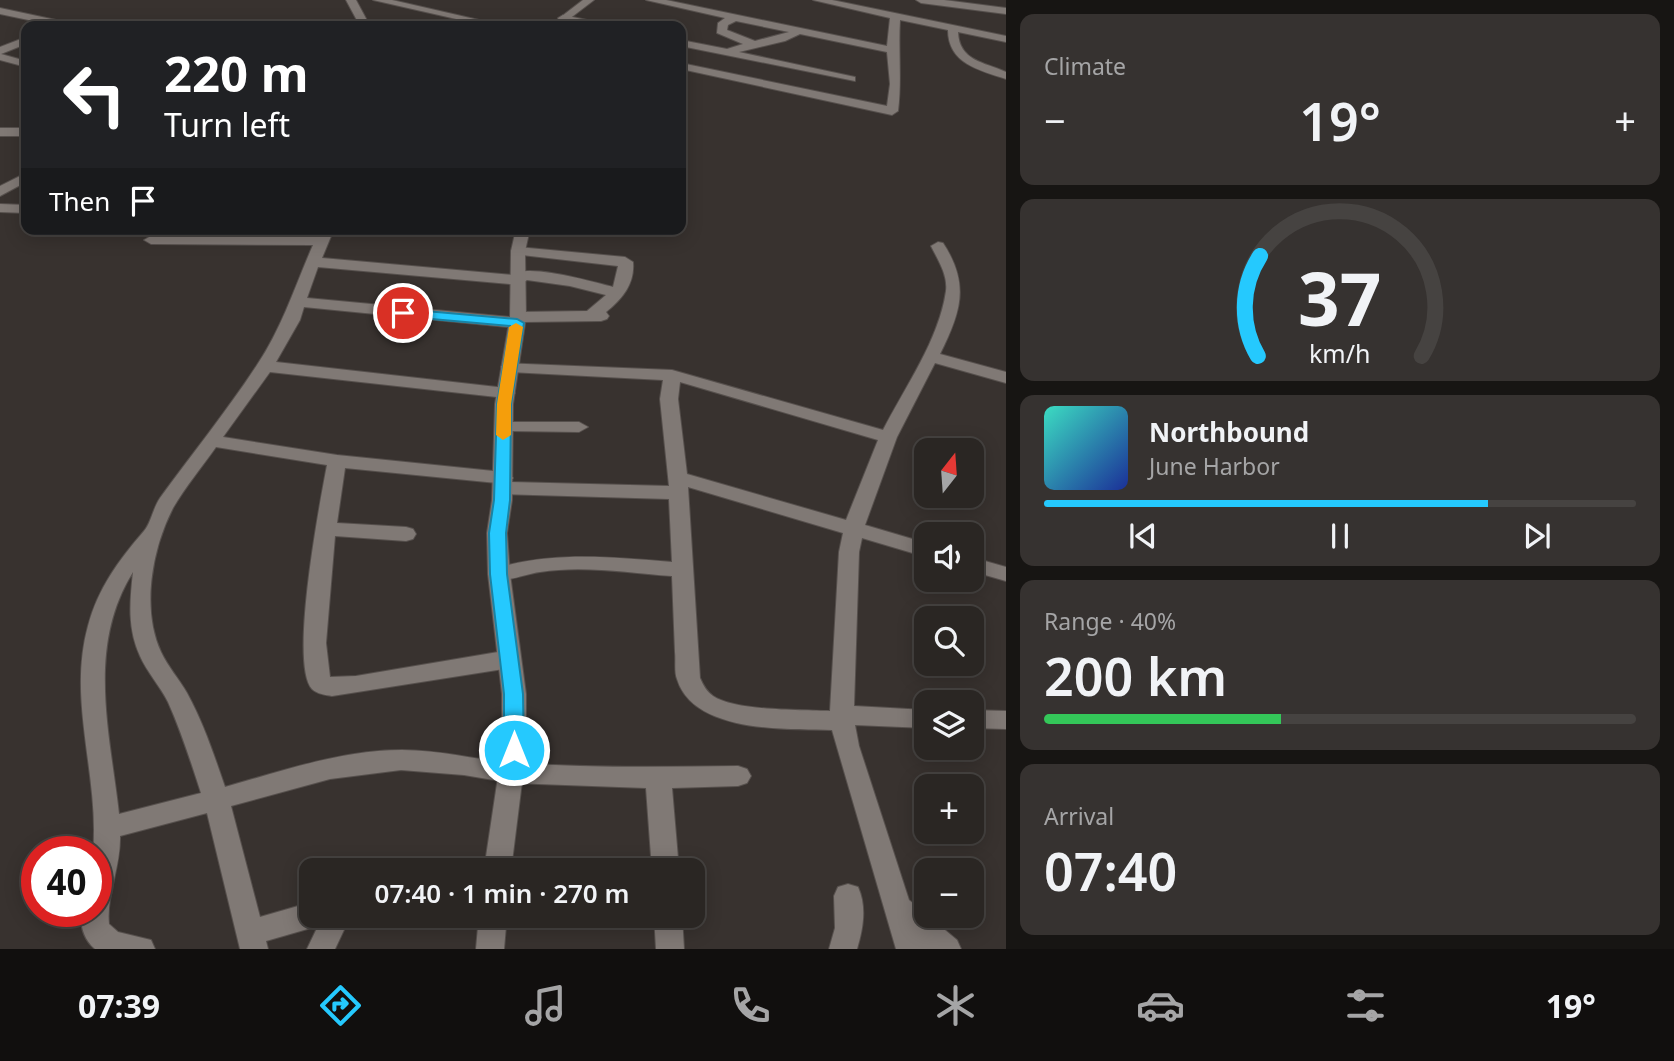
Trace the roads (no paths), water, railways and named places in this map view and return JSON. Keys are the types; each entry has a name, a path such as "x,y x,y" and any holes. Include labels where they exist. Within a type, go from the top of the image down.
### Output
{"street":[{"path":"351,0 362,21"},
{"path":"378,0 477,21"},
{"path":"560,21 589,0"},
{"path":"651,0 893,50"},
{"path":"818,0 1006,39"},
{"path":"921,0 1006,12"},
{"path":"990,0 1006,2"},
{"path":"0,11 42,21"},
{"path":"686,67 888,111 894,107 896,84 893,50 895,17"},
{"path":"563,18 578,21"},
{"path":"734,18 723,23 721,31 751,43"},
{"path":"953,29 952,43 959,55 1006,76"},
{"path":"728,53 751,43 781,41 798,31"},
{"path":"0,51 21,42"},
{"path":"686,44 851,79"},
{"path":"0,57 21,63"},
{"path":"0,132 21,132"},
{"path":"0,192 21,180"},
{"path":"0,208 21,209"},
{"path":"152,240 325,235 292,320 265,366 164,507 150,534 145,552 140,608 151,656 177,696 199,747 216,799 253,941 299,921"},
{"path":"499,858 514,750 514,694 499,574 498,533 503,483 503,427 518,320 518,251 522,235"},
{"path":"910,949 847,746 842,717 849,551 853,529 888,437 940,337 954,290 951,269 938,246"},
{"path":"518,251 625,262 625,279 616,293 591,316"},
{"path":"313,262 571,281 616,293"},
{"path":"298,302 518,320 610,316"},
{"path":"930,356 1006,377"},
{"path":"265,366 506,393"},
{"path":"510,367 672,375 888,437"},
{"path":"672,375 669,399 679,485 688,679 705,703 721,710 770,716 914,719"},
{"path":"503,427 579,427"},
{"path":"212,440 337,461 503,483 679,485 914,547"},
{"path":"337,461 326,529 314,664 320,682 324,686 356,685 510,659"},
{"path":"326,529 407,534"},
{"path":"106,836 104,790 94,727 93,648 98,624 111,590 132,554 150,534"},
{"path":"499,574 524,565 548,562 682,570"},
{"path":"984,568 1006,574"},
{"path":"984,719 1006,720"},
{"path":"106,829 330,769 376,762 437,762 511,773 658,778 737,776"},
{"path":"658,778 665,858"},
{"path":"843,949 849,929 848,896"},
{"path":"898,907 948,948"},
{"path":"97,927 99,935 112,945 141,949"},
{"path":"321,949 331,928"},
{"path":"490,949 492,928"},
{"path":"669,928 670,949"}]}
